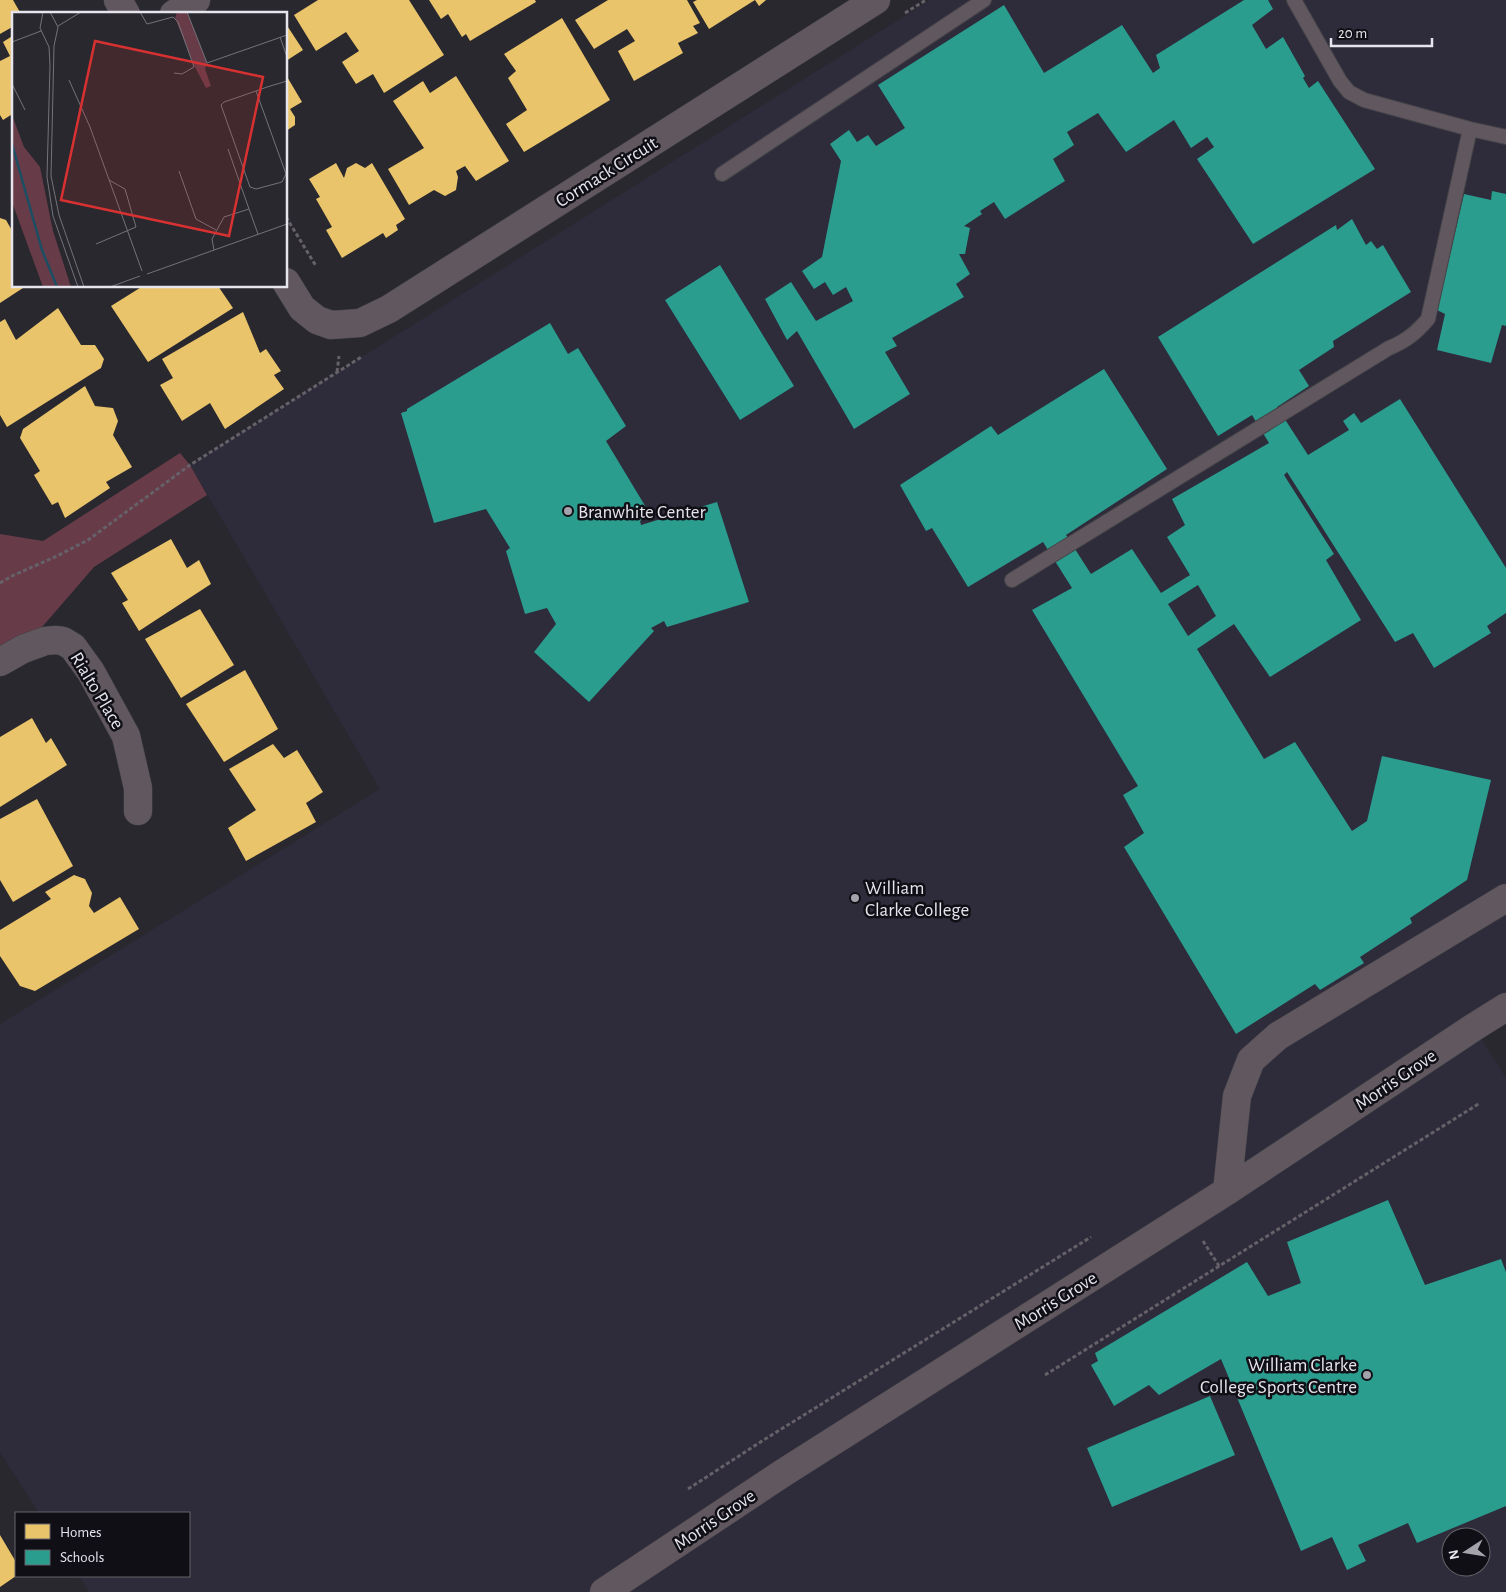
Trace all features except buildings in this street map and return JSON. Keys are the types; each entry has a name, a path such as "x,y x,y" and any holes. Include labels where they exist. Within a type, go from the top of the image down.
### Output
{"street":[{"path":"118,0 125,12"},
{"path":"177,12 196,0"},
{"name":"Cormack Circuit","path":"288,285 302,308 317,320 331,324 360,323 388,309 876,0"},
{"name":"Rialto Place","path":"0,662 23,648 45,641 63,641 73,646 126,736 138,788 138,811"},
{"path":"1227,1191 1237,1096 1251,1060 1278,1036 1506,898"},
{"name":"Morris Grove","path":"604,1592 783,1473 1227,1191 1506,1007"}],"lane":[{"path":"722,174 984,0"},
{"path":"1294,0 1340,81 1349,92 1364,100 1506,137"},
{"path":"1012,580 1416,333 1428,319 1470,129"}],"path":[{"path":"1045,1375 1480,1103"},
{"path":"688,1489 771,1435 1096,1234"}],"shaded area":[{"name":"William Clarke College","path":"930,0 1506,0 1506,1007 1474,1027 1506,1078 1506,1592 89,1592 80,1577 190,1577 190,1512 38,1512 0,1452 0,1024 380,789 190,465"},
{"path":"180,453 190,465 207,495 94,567 23,649 0,662 0,534 43,541"}],"place":[{"name":"Branwhite Center","path":"568,511"},
{"name":"William Clarke College","path":"855,898"},
{"name":"William Clarke College Sports Centre","path":"1367,1375"}]}
